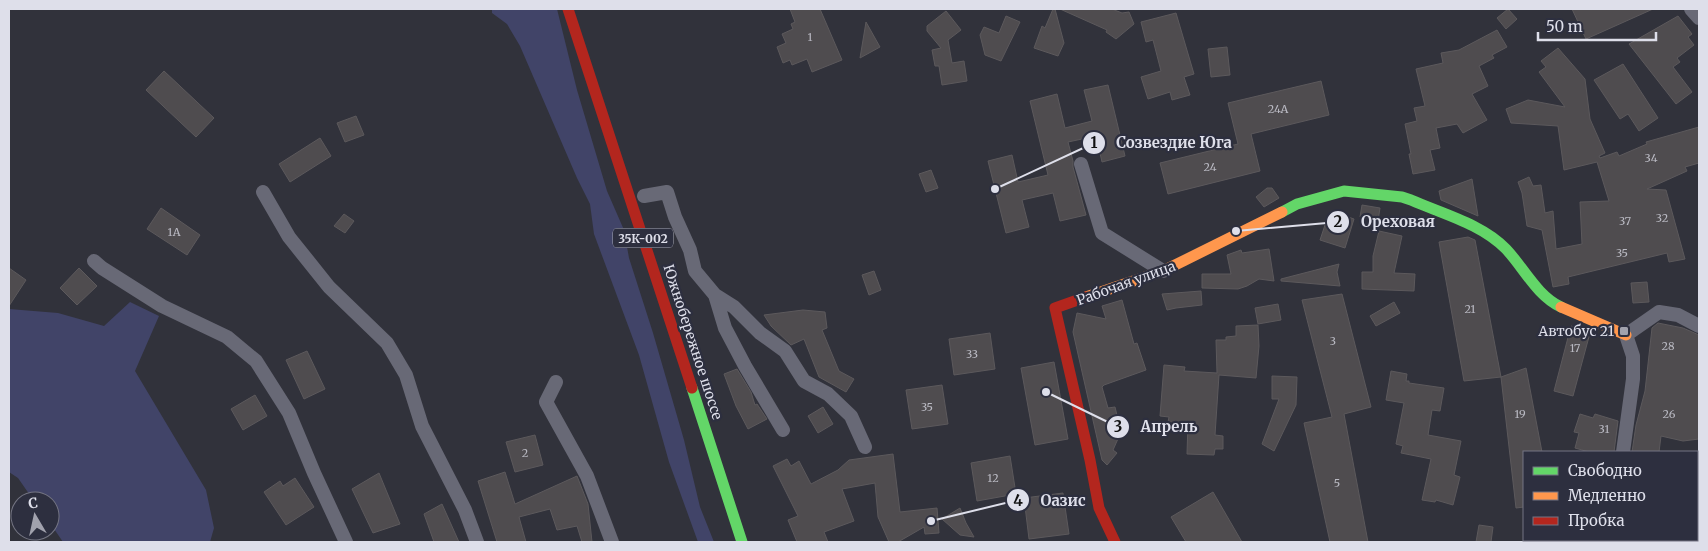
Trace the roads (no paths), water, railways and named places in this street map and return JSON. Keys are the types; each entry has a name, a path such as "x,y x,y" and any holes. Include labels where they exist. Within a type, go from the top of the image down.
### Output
{"main road":[{"name":"Южнобережное шоссе","path":"568,9 742,542"},
{"name":"Рабочая улица","path":"1116,542 1099,508 1090,460 1055,308 1163,271 1297,204 1344,191 1402,197 1486,232 1506,249 1545,296 1558,306 1572,314 1626,335"},
{"name":"Южнобережное шоссе","path":"691,348 752,542"}],"street":[{"path":"1691,9 1699,18"},
{"path":"1081,164 1102,232 1163,271"},
{"path":"263,192 289,237 329,287 387,344 406,375 422,426 466,510 476,542"},
{"path":"644,196 667,192 675,217 690,250 695,271 716,295 734,307 760,333 785,351 804,381 828,394 851,416 865,447"},
{"path":"94,261 162,306 227,337 256,361 289,413 346,542"},
{"path":"716,295 725,328 745,366 784,430"},
{"path":"1622,451 1633,379 1633,356 1626,335 1659,312 1678,315 1699,326"},
{"path":"556,382 546,402 586,476 612,542"}],"place":[{"name":"Созвездие Юга","path":"995,189"},
{"name":"Ореховая","path":"1236,231"},
{"name":"Автобус 21","path":"1624,331"},
{"name":"Апрель","path":"1046,392"},
{"name":"Оазис","path":"931,521"}]}
